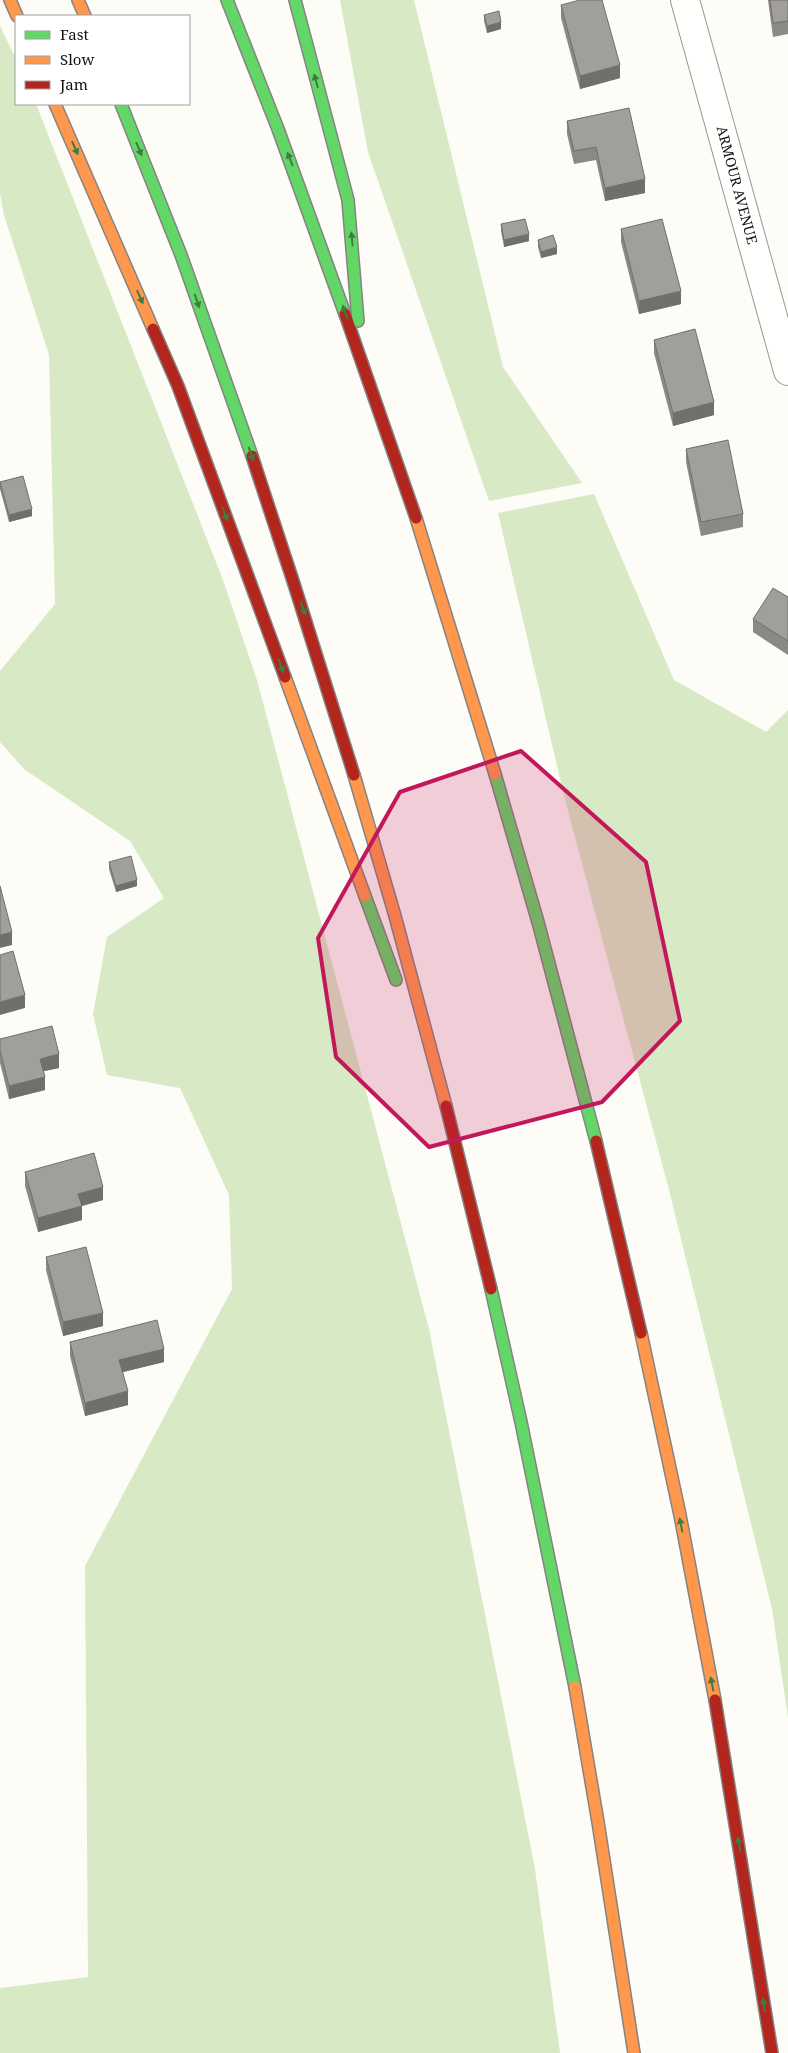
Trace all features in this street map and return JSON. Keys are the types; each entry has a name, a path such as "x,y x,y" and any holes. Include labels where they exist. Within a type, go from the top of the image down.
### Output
{"highway":[{"path":"10,0 17,15"},
{"path":"78,0 85,15"},
{"path":"227,0 297,177 361,358 458,646 516,840 560,1002 606,1181 643,1338 703,1637 746,1886 772,2053"},
{"path":"295,0 348,200 361,358"},
{"path":"55,105 178,386 399,987"},
{"path":"121,105 183,262 250,450 320,660 387,883 457,1146 517,1399 558,1595 589,1766 634,2053"},
{"path":"409,1015 457,1146"}],"street":[{"name":"ARMOUR AVENUE","path":"685,0 788,371"}],"highlighted area":[{"path":"521,751 646,862 680,1021 602,1102 429,1147 336,1057 318,938 400,792"}],"green space":[{"path":"340,0 414,0 503,367 582,483 489,501 368,152"},
{"path":"0,26 15,57 15,105 36,105 223,580 257,680 429,1329 535,1869 560,2053 0,2053 0,1988 88,1977 85,1566 232,1289 229,1195 180,1088 107,1075 93,1014 107,937 164,898 130,841 24,769 0,742 0,671 55,604 49,355 4,215 0,194"},
{"path":"594,494 674,680 766,732 788,710 788,1718 772,1609 668,1186 564,796 498,513"}],"building":[{"path":"580,0 602,0 620,65 580,76 561,5"},
{"path":"770,0 788,0 788,21 773,23"},
{"path":"499,11 501,22 487,26 484,15"},
{"path":"629,108 645,179 605,188 596,147 574,151 567,121"},
{"path":"525,219 529,234 504,240 501,224"},
{"path":"662,219 681,291 639,301 621,229"},
{"path":"553,235 557,247 541,252 538,240"},
{"path":"695,329 714,402 673,413 654,340"},
{"path":"728,440 743,514 701,522 686,449"},
{"path":"23,476 32,509 9,515 0,482"},
{"path":"773,588 788,597 788,641 753,619"},
{"path":"131,856 137,880 116,886 109,862"},
{"path":"0,886 12,932 0,935"},
{"path":"13,951 25,995 0,1002 0,955"},
{"path":"52,1026 59,1054 40,1059 45,1077 9,1086 0,1050 0,1039"},
{"path":"94,1153 103,1187 78,1194 82,1206 38,1218 25,1172"},
{"path":"86,1247 103,1313 63,1322 46,1257"},
{"path":"157,1320 164,1349 119,1360 128,1391 85,1403 70,1342"}],"traffic: fast":[{"path":"227,0 278,129 345,314"},
{"path":"295,0 348,200 358,321"},
{"path":"121,105 181,255 252,456"},
{"path":"495,774 538,922 596,1141"},
{"path":"365,896 396,980"},
{"path":"491,1289 521,1422 575,1687"}],"traffic: slow":[{"path":"10,0 17,15"},
{"path":"78,0 85,15"},
{"path":"55,105 153,329"},
{"path":"416,518 495,774"},
{"path":"285,677 365,896"},
{"path":"354,775 395,916 446,1106"},
{"path":"641,1333 680,1515 715,1700"},
{"path":"575,1687 634,2053"}],"traffic: jam":[{"path":"345,314 416,518"},
{"path":"153,329 178,386 285,677"},
{"path":"252,456 354,775"},
{"path":"446,1106 491,1289"},
{"path":"596,1141 641,1333"},
{"path":"715,1700 772,2053"}]}
